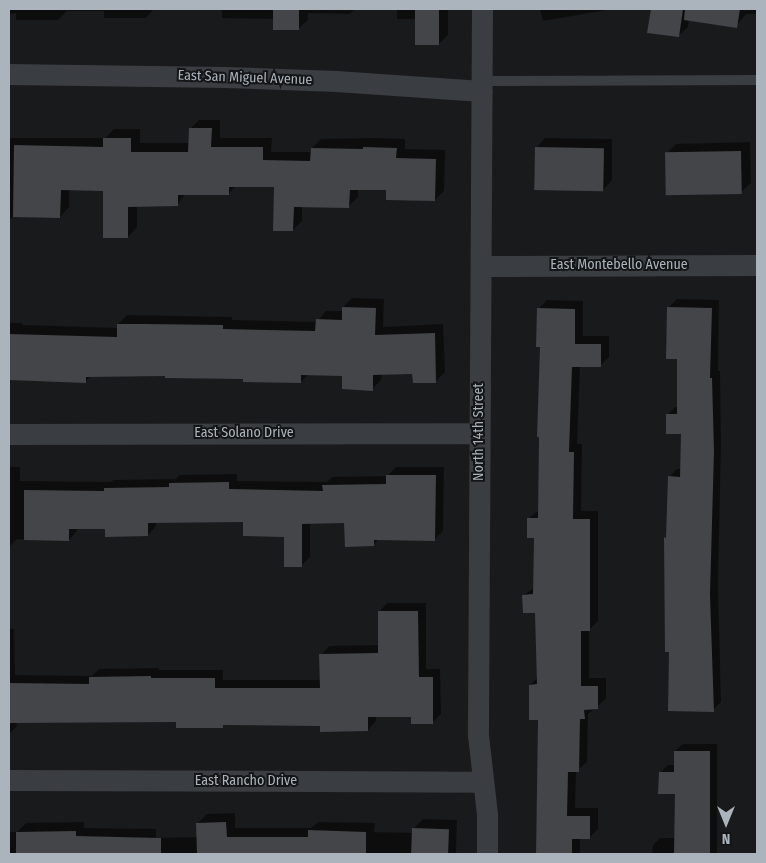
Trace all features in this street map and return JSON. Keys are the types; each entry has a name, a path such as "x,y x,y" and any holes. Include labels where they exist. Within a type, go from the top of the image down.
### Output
{"street":[{"name":"North 14th Street","path":"482,9 478,735 487,814 487,854"},
{"name":"East San Miguel Avenue","path":"9,74 242,78 482,86"},
{"name":"East Montebello Avenue","path":"481,266 757,265"},
{"name":"East Solano Drive","path":"9,434 479,433"},
{"name":"East Rancho Drive","path":"9,780 483,782"}],"lane":[{"path":"482,86 757,80"}],"building":[{"path":"273,9 299,9 299,30 273,30"},
{"path":"415,9 439,9 439,45 415,45"},
{"path":"651,9 683,9 679,37 647,33"},
{"path":"685,9 740,9 737,28 684,20"},
{"path":"189,128 212,128 211,147 263,147 263,160 310,161 311,148 363,149 363,147 397,148 396,158 436,159 435,201 386,200 386,190 350,190 349,208 294,207 293,231 273,231 274,187 229,187 229,195 178,195 178,206 128,207 128,238 103,238 103,191 61,190 60,218 13,217 14,145 103,147 103,138 131,138 131,152 188,152"},
{"path":"535,147 604,148 603,191 534,190"},
{"path":"741,151 742,194 666,195 665,152"},
{"path":"342,307 376,308 375,335 435,333 436,383 413,383 412,374 373,375 373,391 342,389 342,376 301,375 301,383 243,382 243,379 165,378 165,376 86,377 86,383 9,380 9,334 117,337 117,324 223,325 223,329 315,331 316,319 342,320"},
{"path":"667,307 712,308 710,378 712,378 714,451 710,595 714,712 668,711 669,652 665,652 664,537 666,538 668,476 680,477 681,434 666,434 666,414 677,414 677,359 666,359"},
{"path":"537,308 575,309 575,344 601,344 601,367 572,367 569,452 574,452 573,519 590,519 590,631 581,631 581,686 598,686 598,709 584,710 585,719 580,719 579,772 568,772 567,816 590,816 590,839 572,839 572,854 536,854 538,720 529,720 529,685 537,684 535,613 523,613 522,595 533,594 534,538 527,538 527,518 538,518 539,437 537,437 540,347 536,347"},
{"path":"386,475 436,475 435,541 374,540 374,546 345,547 344,523 302,524 302,567 284,567 284,537 243,536 243,522 148,523 148,536 105,537 105,529 69,529 69,541 24,540 24,490 104,491 104,488 169,487 169,483 229,482 229,489 323,491 322,485 386,484"},
{"path":"378,611 418,611 419,677 433,677 433,724 411,724 411,717 368,717 368,731 320,732 320,726 223,725 223,728 176,728 176,722 9,723 9,683 89,684 89,677 151,676 151,678 215,678 215,688 320,688 319,654 378,653"},
{"path":"674,751 710,751 710,854 674,854 675,794 658,794 659,772 674,772"},
{"path":"226,822 227,837 308,837 308,830 366,832 366,854 197,854 196,823"},
{"path":"412,828 449,829 448,854 411,854"},
{"path":"76,831 76,836 161,838 161,854 16,854 16,832"}]}
